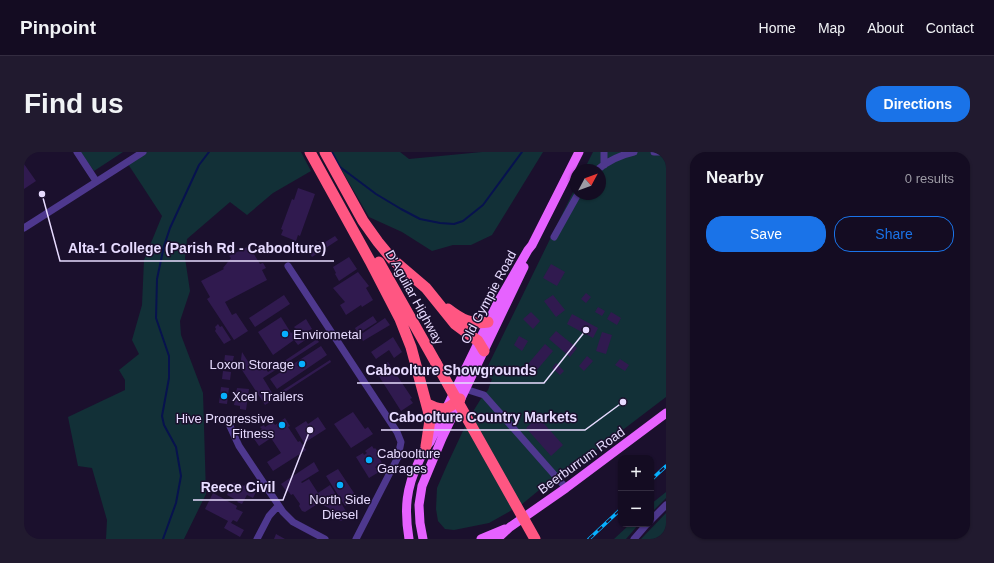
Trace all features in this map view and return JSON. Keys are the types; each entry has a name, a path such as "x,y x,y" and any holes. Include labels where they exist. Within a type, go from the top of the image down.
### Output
{"highway":[{"path":"310,152 355,218 401,267 426,288 448,318 478,341 484,351"},
{"name":"D'Aguilar Highway","path":"318,152 535,539"},
{"path":"325,152 411,347 430,420 426,446"},
{"path":"441,307 448,309 458,317 476,324 488,322"},
{"path":"427,404 440,410 446,409 460,399"}],"main road":[{"name":"Old Gympie Road","path":"408,539 406,515 407,495 412,475 426,446 430,442 478,341 507,286 532,245 579,152"},
{"name":"Old Gympie Road","path":"423,539 419,516 422,486 460,399 531,252 532,245"},
{"name":"Beerburrum Road","path":"497,539 510,527 566,488 666,413"},
{"name":"Beerburrum Road","path":"481,539 510,527"}],"street":[{"path":"77,152 96,181"},
{"path":"24,228 143,152"},
{"path":"604,152 604,164"},
{"path":"606,164 625,154 634,152"},
{"path":"654,152 660,152"},
{"path":"554,237 575,200"},
{"path":"288,266 397,432 401,442 398,457 356,539"},
{"path":"466,388 484,395 566,488"},
{"path":"229,424 239,446 278,506 293,522 325,539"},
{"path":"654,517 666,505"},
{"path":"257,539 269,516 278,506"},
{"path":"634,539 644,527"}],"green space":[{"path":"80,152 123,152 94,171"},
{"path":"147,152 301,152 311,171 273,193 247,215 230,202 187,239 185,258 190,291 180,321 181,335 203,393 206,494 184,539 106,539 107,520 92,468 78,466 68,417 125,390 125,380 119,370 139,354 132,340 142,305 144,260 162,216 128,164"},
{"path":"331,152 400,152 409,159 482,152 543,152 492,235 471,245 453,245 432,251 402,232 369,217"},
{"path":"593,152 666,152 666,397 578,464 561,472 521,505 489,523 454,530 445,529 438,521 436,509 437,488 469,418 488,390 492,379 484,374 570,198 570,200 606,200 606,164 587,164"},
{"path":"666,492 666,498 654,510 654,502"},
{"path":"666,513 666,532 659,539 641,539 654,527"},
{"path":"627,527 636,527 626,539 614,539"}],"building":[{"path":"24,164 36,181 24,189"},
{"path":"298,188 315,194 300,236 298,235 296,241 281,235 283,230 281,229 292,199 294,200"},
{"path":"335,236 338,240 312,257 309,252"},
{"path":"249,246 260,264 263,263 266,268 262,270 267,280 225,302 232,315 236,313 248,331 234,340 207,299 210,297 201,281 224,269 223,268 231,258 229,256"},
{"path":"349,257 357,269 339,281 333,267"},
{"path":"551,264 565,272 557,286 543,278"},
{"path":"358,272 369,286 366,288 373,300 362,307 361,305 346,315 340,305 345,302 333,288"},
{"path":"586,293 591,297 586,303 581,299"},
{"path":"284,295 290,304 255,327 249,318"},
{"path":"553,295 565,310 556,317 544,301"},
{"path":"598,307 605,311 602,316 595,312"},
{"path":"531,312 540,321 533,329 523,319"},
{"path":"611,312 621,318 617,325 607,319"},
{"path":"572,314 598,328 593,338 567,324"},
{"path":"373,316 377,322 358,334 355,328"},
{"name":"Envirometal","path":"281,317 291,333 296,329 294,327 306,319 312,329 308,331 311,336 298,345 294,340 273,355 258,332"},
{"path":"385,318 390,325 363,341 360,335"},
{"path":"218,324 220,327 222,326 231,340 224,344 215,331 215,327"},
{"path":"556,331 577,348 570,357 549,339"},
{"path":"602,332 612,335 606,354 596,351"},
{"path":"519,336 528,341 522,351 514,345"},
{"path":"393,337 402,352 394,358 389,350 376,359 371,352"},
{"path":"317,339 319,342 263,378 274,396 330,360 331,362 265,405 240,367 242,352 252,368 261,362 268,372"},
{"path":"545,344 553,351 536,371 528,364"},
{"path":"321,346 327,355 277,389 270,379"},
{"path":"225,355 234,356 232,364 224,363"},
{"path":"587,356 593,361 584,371 579,366"},
{"path":"620,359 629,365 625,371 615,365"},
{"path":"388,362 412,398 410,399 413,403 401,411 375,370"},
{"path":"556,363 564,371 560,375 552,368"},
{"path":"223,371 231,372 230,380 222,379"},
{"path":"221,387 229,388 227,404 219,403"},
{"path":"237,388 249,389 246,410 240,409 240,406 234,405"},
{"path":"353,412 365,429 368,427 373,434 351,448 334,424"},
{"path":"318,417 326,429 304,443 295,428 306,421 308,424"},
{"path":"538,417 563,445 551,456 526,428"},
{"path":"285,418 290,426 288,427 298,442 300,441 306,450 273,471 267,462 281,453 271,438 259,446 252,436 252,432 255,431 256,433 262,429 260,427 264,425 265,427 273,422 275,425"},
{"name":"Caboolture Garages","path":"372,446 380,454 378,456 382,463 375,467 379,472 369,478 356,457 363,453 364,455 367,453 365,451"},
{"path":"314,462 319,471 301,482 302,483 309,479 318,493 330,485 349,516 341,521 337,519 329,508 319,503 305,512 302,511 299,506 300,504 293,494 291,495 288,491 287,492 281,484"},
{"name":"North Side Diesel","path":"338,469 354,493 349,496 352,501 345,506 326,476"},
{"path":"232,483 251,486 250,489 256,492 253,498 247,495 242,504 227,495"},
{"path":"213,493 237,506 236,509 243,512 237,522 233,520 231,523 244,530 240,537 224,528 228,521 205,509"},
{"path":"276,534 285,539 274,539"}],"waterway":[{"path":"163,539 176,503 181,476 176,447 164,425 162,416 169,378 169,356 156,318 157,279 164,246 170,228 199,165 209,152"},
{"path":"332,152 340,167 376,194 401,209 420,219 454,224 463,221 483,205 522,152"}],"railway":[{"path":"654,477 666,466"},
{"path":"589,539 618,512"}],"place":[{"name":"Alta-1 College (Parish Rd - Caboolture)","path":"42,194"},
{"name":"Caboolture Showgrounds","path":"586,330"},
{"name":"Envirometal","path":"285,334"},
{"name":"Loxon Storage","path":"302,364"},
{"name":"Xcel Trailers","path":"224,396"},
{"name":"Caboolture Country Markets","path":"623,402"},
{"name":"Hive Progressive Fitness","path":"282,425"},
{"name":"Reece Civil","path":"310,430"},
{"name":"Caboolture Garages","path":"369,460"},
{"name":"North Side Diesel","path":"340,485"}]}
